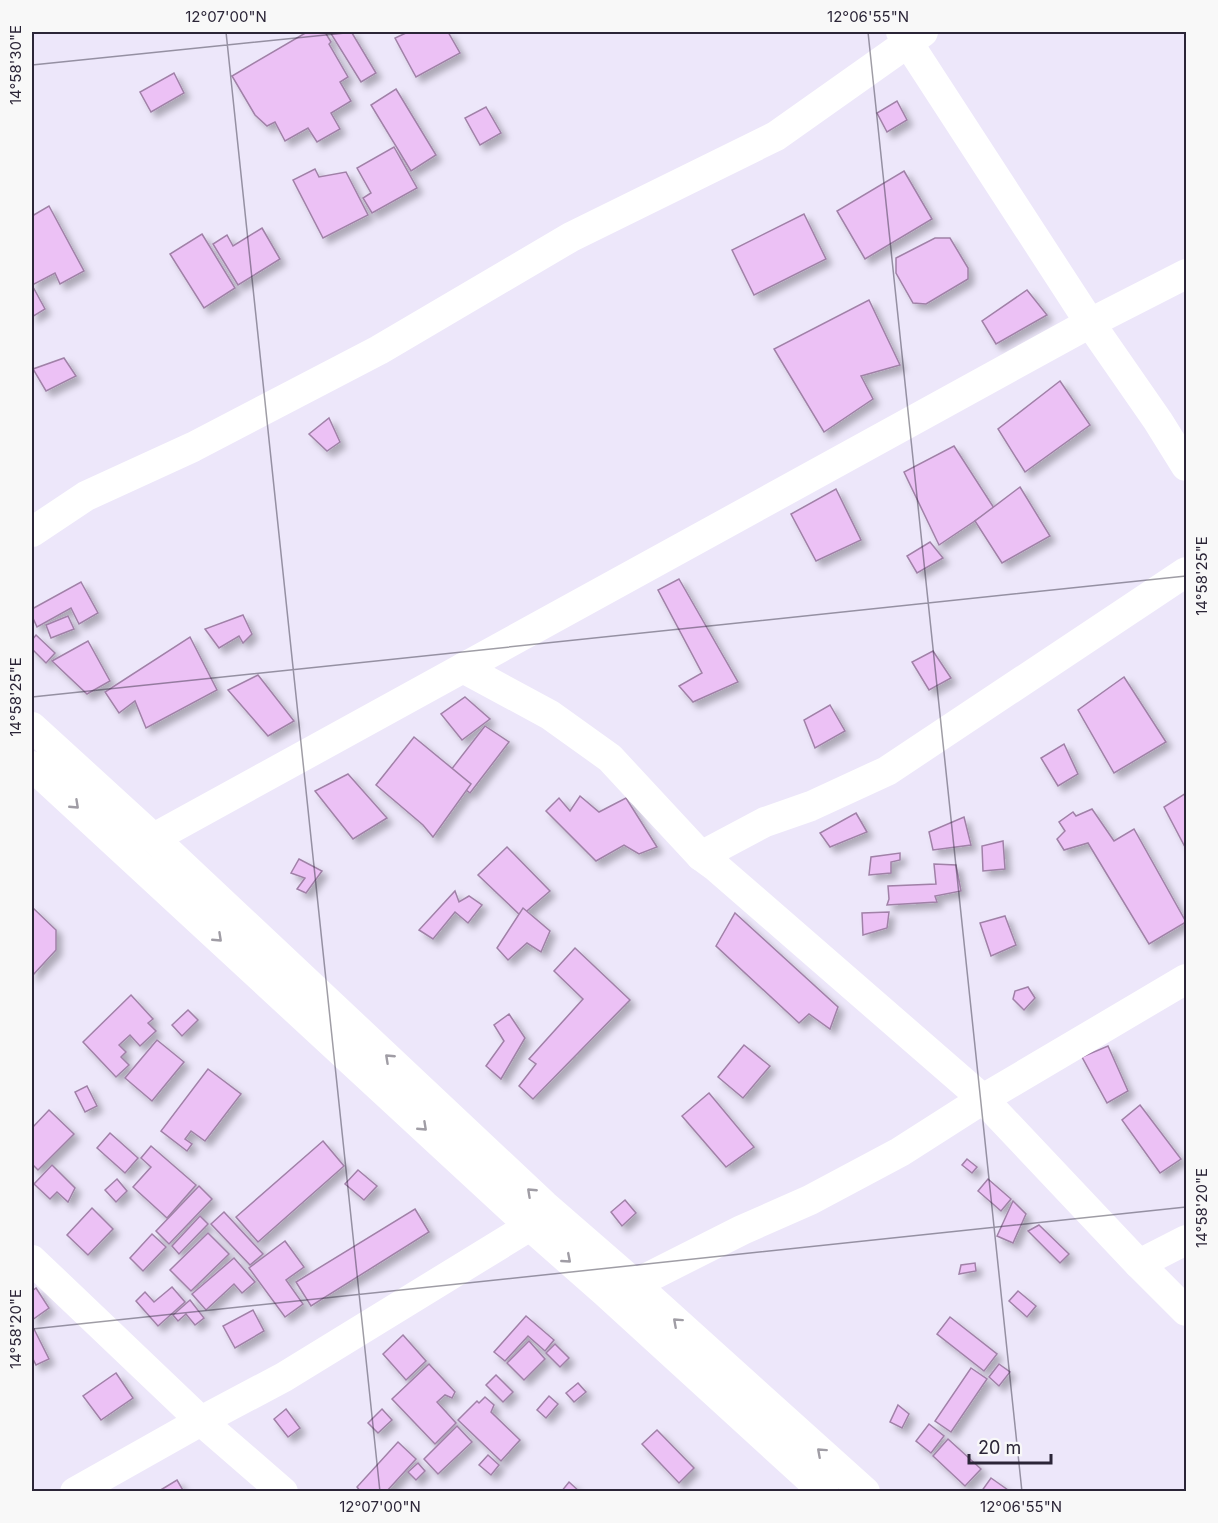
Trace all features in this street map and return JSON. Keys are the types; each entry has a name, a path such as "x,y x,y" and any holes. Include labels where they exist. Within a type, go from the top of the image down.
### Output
{"street":[{"path":"32,532 86,496 194,447 379,350 571,237 776,136 911,35 1090,322 1186,466"},
{"path":"154,838 1090,322 1186,274"},
{"path":"701,856 765,822 811,806 886,771 1186,572"},
{"path":"463,668 550,715 610,758 701,856 982,1099 1138,1264 1186,1311"},
{"path":"32,728 154,838 544,1204 865,1491"},
{"path":"38,782 824,1491"},
{"path":"634,1284 742,1230 810,1200 890,1157 982,1099 1186,979"},
{"path":"75,1491 284,1377 530,1226"},
{"path":"1138,1264 1186,1240"},
{"path":"32,1260 201,1421 283,1491"}],"building":[{"path":"307,32 325,32 331,42 329,44 348,77 340,82 351,101 331,113 340,129 317,142 308,128 285,141 275,122 267,126 255,115 232,76"},
{"path":"330,32 354,32 352,33 376,73 361,82"},
{"path":"408,32 448,32 460,53 416,77 395,38"},
{"path":"174,73 184,93 151,112 140,92"},
{"path":"396,89 436,155 411,171 371,105"},
{"path":"897,101 907,120 887,132 877,113"},
{"path":"486,107 501,133 480,145 465,118"},
{"path":"394,147 417,188 372,213 363,198 371,193 357,168"},
{"path":"315,169 319,177 346,172 368,215 323,238 293,180"},
{"path":"904,171 932,219 865,259 837,211"},
{"path":"49,206 84,271 60,284 55,273 32,285 32,216"},
{"path":"804,214 826,259 754,295 732,250"},
{"path":"262,228 280,259 238,285 213,244 227,235 233,246"},
{"path":"202,234 235,288 204,308 170,254"},
{"path":"935,238 950,238 968,268 968,279 926,304 913,303 896,273 896,258"},
{"path":"32,285 45,309 32,317"},
{"path":"1027,290 1047,315 996,344 982,321"},
{"path":"869,300 900,365 861,376 873,399 824,432 774,349"},
{"path":"64,358 76,376 46,391 33,369"},
{"path":"1060,381 1090,425 1025,472 998,429"},
{"path":"329,418 340,442 327,451 309,434"},
{"path":"954,446 994,508 939,545 904,472"},
{"path":"1020,487 1050,536 1002,563 975,521"},
{"path":"836,489 861,540 816,561 791,514"},
{"path":"930,542 943,558 917,573 907,556"},
{"path":"679,579 738,682 693,702 679,686 702,673 658,590"},
{"path":"81,582 98,613 79,624 71,608 37,627 32,616 32,609"},
{"path":"243,615 252,634 243,643 239,636 219,648 205,629"},
{"path":"68,616 74,629 51,638 46,625"},
{"path":"36,635 55,653 46,663 32,649 32,640"},
{"path":"190,637 217,690 146,728 135,701 119,713 105,692"},
{"path":"88,641 110,681 87,694 52,661"},
{"path":"933,651 951,678 929,690 912,662"},
{"path":"258,675 294,721 268,736 228,690"},
{"path":"1124,677 1166,742 1114,773 1078,710"},
{"path":"465,697 490,719 462,740 441,714"},
{"path":"830,705 845,731 815,748 804,720"},
{"path":"485,726 509,742 470,793 447,775"},
{"path":"414,737 471,784 433,837 423,825 376,785"},
{"path":"1064,744 1078,774 1058,786 1041,758"},
{"path":"348,774 387,818 353,839 315,791"},
{"path":"1186,793 1186,849 1164,807"},
{"path":"580,796 599,812 626,798 657,847 639,854 624,845 596,861 546,811 559,798 570,811"},
{"path":"1092,809 1114,841 1134,829 1186,922 1149,944 1088,843 1064,850 1057,839 1065,831 1059,822 1073,812 1076,816"},
{"path":"856,813 867,832 830,847 820,833"},
{"path":"964,817 971,845 933,850 929,832"},
{"path":"1003,841 1005,869 983,871 982,846"},
{"path":"507,847 550,891 521,916 478,875"},
{"path":"900,853 900,860 891,862 891,873 869,875 871,857"},
{"path":"299,859 322,871 306,893 297,889 305,878 291,873"},
{"path":"934,864 956,865 961,891 935,896 937,902 887,905 888,886 936,884"},
{"path":"455,891 459,902 469,896 482,905 468,923 455,912 433,939 419,930"},
{"path":"32,907 56,930 56,950 32,976"},
{"path":"523,908 550,931 541,952 527,943 508,960 497,948"},
{"path":"889,912 887,928 863,935 862,913"},
{"path":"735,913 838,1007 830,1029 809,1014 799,1023 716,946"},
{"path":"1005,916 1016,945 991,956 980,923"},
{"path":"575,948 630,1000 533,1099 519,1086 536,1064 529,1059 583,999 554,971"},
{"path":"1028,987 1035,998 1024,1010 1013,999 1015,991"},
{"path":"131,995 153,1019 148,1023 156,1031 140,1046 130,1035 119,1045 126,1052 121,1057 129,1065 116,1077 83,1042"},
{"path":"188,1010 198,1020 182,1036 172,1025"},
{"path":"509,1014 525,1038 501,1079 486,1066 504,1041 494,1025"},
{"path":"157,1040 184,1062 152,1101 125,1078"},
{"path":"744,1045 770,1066 743,1098 718,1077"},
{"path":"1108,1046 1128,1091 1107,1103 1082,1057"},
{"path":"208,1069 241,1094 205,1141 191,1131 185,1139 192,1144 187,1151 161,1131"},
{"path":"87,1086 97,1106 85,1112 75,1092"},
{"path":"709,1093 754,1147 726,1167 682,1116"},
{"path":"1140,1105 1181,1159 1160,1173 1122,1120"},
{"path":"49,1110 74,1134 38,1170 32,1164 32,1128"},
{"path":"110,1133 138,1158 125,1173 97,1148"},
{"path":"323,1141 344,1166 258,1242 236,1217"},
{"path":"151,1146 196,1185 167,1218 133,1187 151,1167 141,1158"},
{"path":"967,1159 977,1167 972,1173 962,1165"},
{"path":"52,1165 75,1188 68,1202 57,1192 50,1199 34,1184"},
{"path":"358,1170 377,1186 364,1200 345,1184"},
{"path":"117,1179 127,1191 116,1202 105,1190"},
{"path":"988,1179 1011,1199 1001,1211 978,1191"},
{"path":"199,1186 212,1199 169,1244 156,1231"},
{"path":"625,1200 636,1213 622,1226 611,1212"},
{"path":"1013,1201 1026,1214 1013,1243 997,1236"},
{"path":"92,1208 113,1229 88,1255 67,1235"},
{"path":"415,1209 429,1232 311,1306 296,1282"},
{"path":"224,1212 263,1254 250,1265 211,1224"},
{"path":"200,1216 208,1224 179,1254 172,1246"},
{"path":"1039,1225 1069,1254 1060,1263 1028,1231"},
{"path":"208,1233 229,1254 191,1291 170,1270"},
{"path":"152,1234 166,1247 143,1271 130,1258"},
{"path":"285,1241 304,1267 286,1280 303,1304 285,1317 249,1268"},
{"path":"234,1258 255,1282 242,1293 234,1284 206,1310 192,1294"},
{"path":"975,1263 976,1271 959,1274 961,1265"},
{"path":"172,1287 185,1302 158,1326 136,1301 145,1292 154,1302"},
{"path":"36,1288 49,1308 32,1320 32,1291"},
{"path":"1018,1291 1036,1306 1027,1317 1009,1301"},
{"path":"190,1300 204,1318 195,1325 186,1314 178,1321 173,1315"},
{"path":"253,1310 264,1331 235,1348 223,1326"},
{"path":"526,1316 554,1340 545,1351 528,1336 505,1361 494,1352"},
{"path":"950,1317 997,1354 984,1371 937,1334"},
{"path":"32,1325 49,1359 36,1365 32,1357"},
{"path":"403,1335 426,1361 406,1380 383,1354"},
{"path":"529,1341 545,1359 524,1380 507,1363"},
{"path":"555,1344 569,1358 560,1367 546,1353"},
{"path":"429,1364 455,1392 452,1398 445,1395 437,1402 456,1423 435,1444 392,1399"},
{"path":"999,1364 1010,1372 999,1386 989,1377"},
{"path":"971,1368 987,1379 951,1432 935,1421"},
{"path":"116,1373 133,1398 101,1420 83,1396"},
{"path":"496,1375 513,1392 503,1402 486,1385"},
{"path":"578,1383 586,1392 574,1402 566,1393"},
{"path":"549,1396 558,1404 546,1418 537,1410"},
{"path":"485,1397 494,1405 491,1412 520,1440 501,1461 458,1420 477,1401 479,1403"},
{"path":"898,1405 909,1414 902,1428 890,1422"},
{"path":"286,1409 300,1428 288,1437 274,1419"},
{"path":"382,1409 392,1420 378,1433 368,1423"},
{"path":"929,1424 944,1436 931,1453 916,1441"},
{"path":"457,1426 472,1442 438,1474 424,1459"},
{"path":"657,1430 694,1468 679,1483 642,1444"},
{"path":"948,1439 981,1469 965,1486 933,1456"},
{"path":"398,1442 416,1459 386,1492 361,1492 357,1487"},
{"path":"488,1455 499,1465 491,1475 479,1465"},
{"path":"418,1463 425,1471 416,1480 408,1472"},
{"path":"991,1478 1008,1490 1007,1492 981,1492"},
{"path":"177,1480 184,1492 159,1491"},
{"path":"569,1482 580,1492 561,1492"}]}
